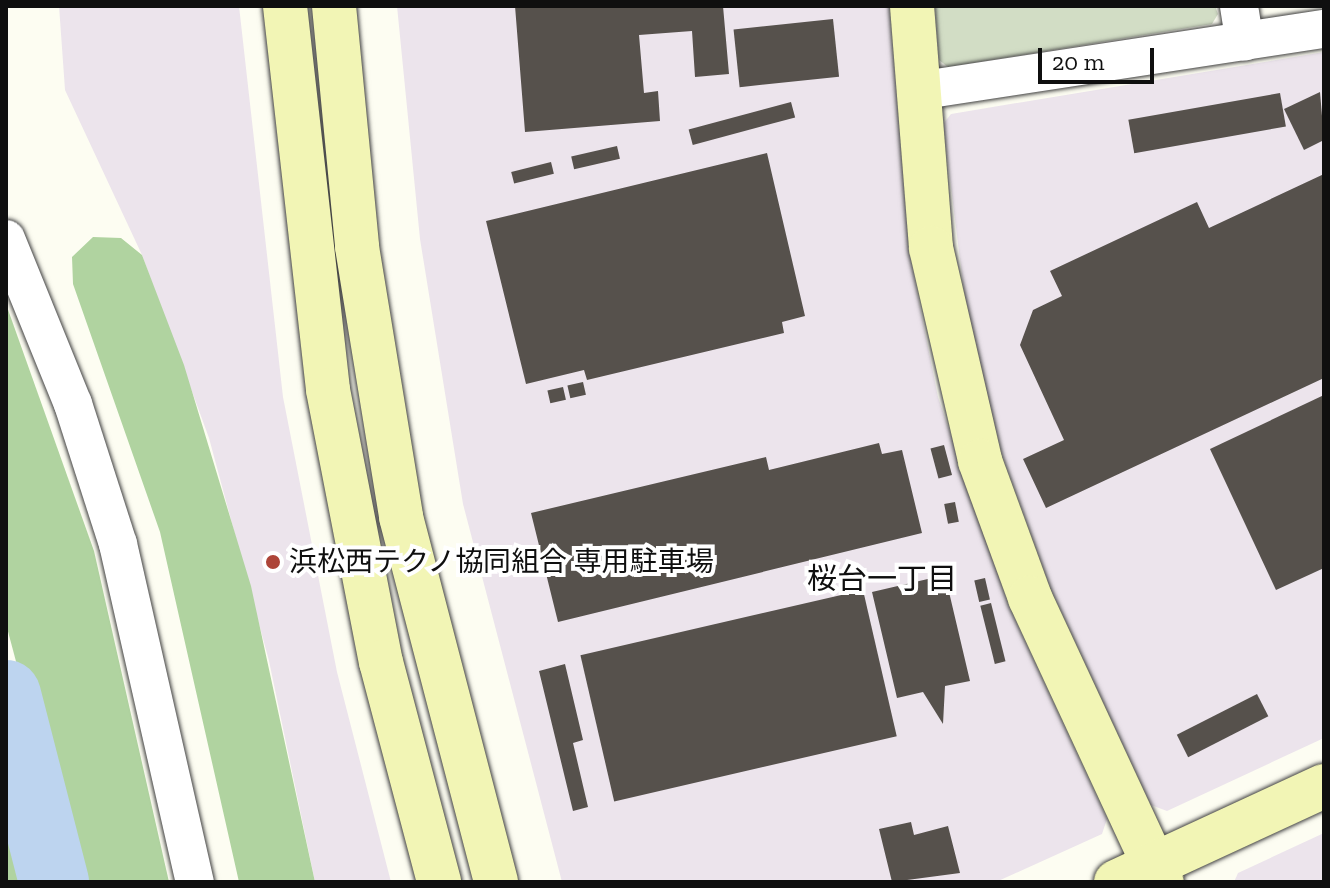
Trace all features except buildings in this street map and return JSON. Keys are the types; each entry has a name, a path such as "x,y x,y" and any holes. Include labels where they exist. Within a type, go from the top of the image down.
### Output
{"street":[{"path":"285,6 328,390 381,662 439,882"},
{"path":"334,6 357,247 398,502 496,882"},
{"path":"912,6 931,248 980,461 1030,598 1144,876 1324,786"},
{"path":"917,91 1242,24 1324,29"},
{"path":"6,239 73,404 118,544 195,882"}],"shaded area":[{"path":"59,6 239,6 283,397 337,672 391,882 315,882 269,661 209,438 142,255 65,90"},
{"path":"397,6 889,6 909,252 938,397 1009,607 1107,819 1102,834 996,882 562,882 463,504 420,239"},
{"path":"1324,52 1324,738 1167,811 1151,805 1051,589 1002,454 967,315 943,124 951,114"},
{"path":"1324,833 1324,882 1234,882 1238,873"}],"green space":[{"path":"935,6 1215,6 1218,14 1212,24 948,67 939,60"},
{"path":"93,237 121,238 142,255 184,365 251,586 315,882 239,882 160,532 73,284 72,257"},
{"path":"6,304 94,551 169,882 75,882 6,624"},
{"path":"6,769 25,840 34,882 6,882"}],"waterway":[{"path":"6,695 54,882"}],"place":[{"name":"浜松西テクノ協同組合 専用駐車場","path":"273,562"}],"district":[{"name":"桜台一丁目","path":"882,579"}]}
